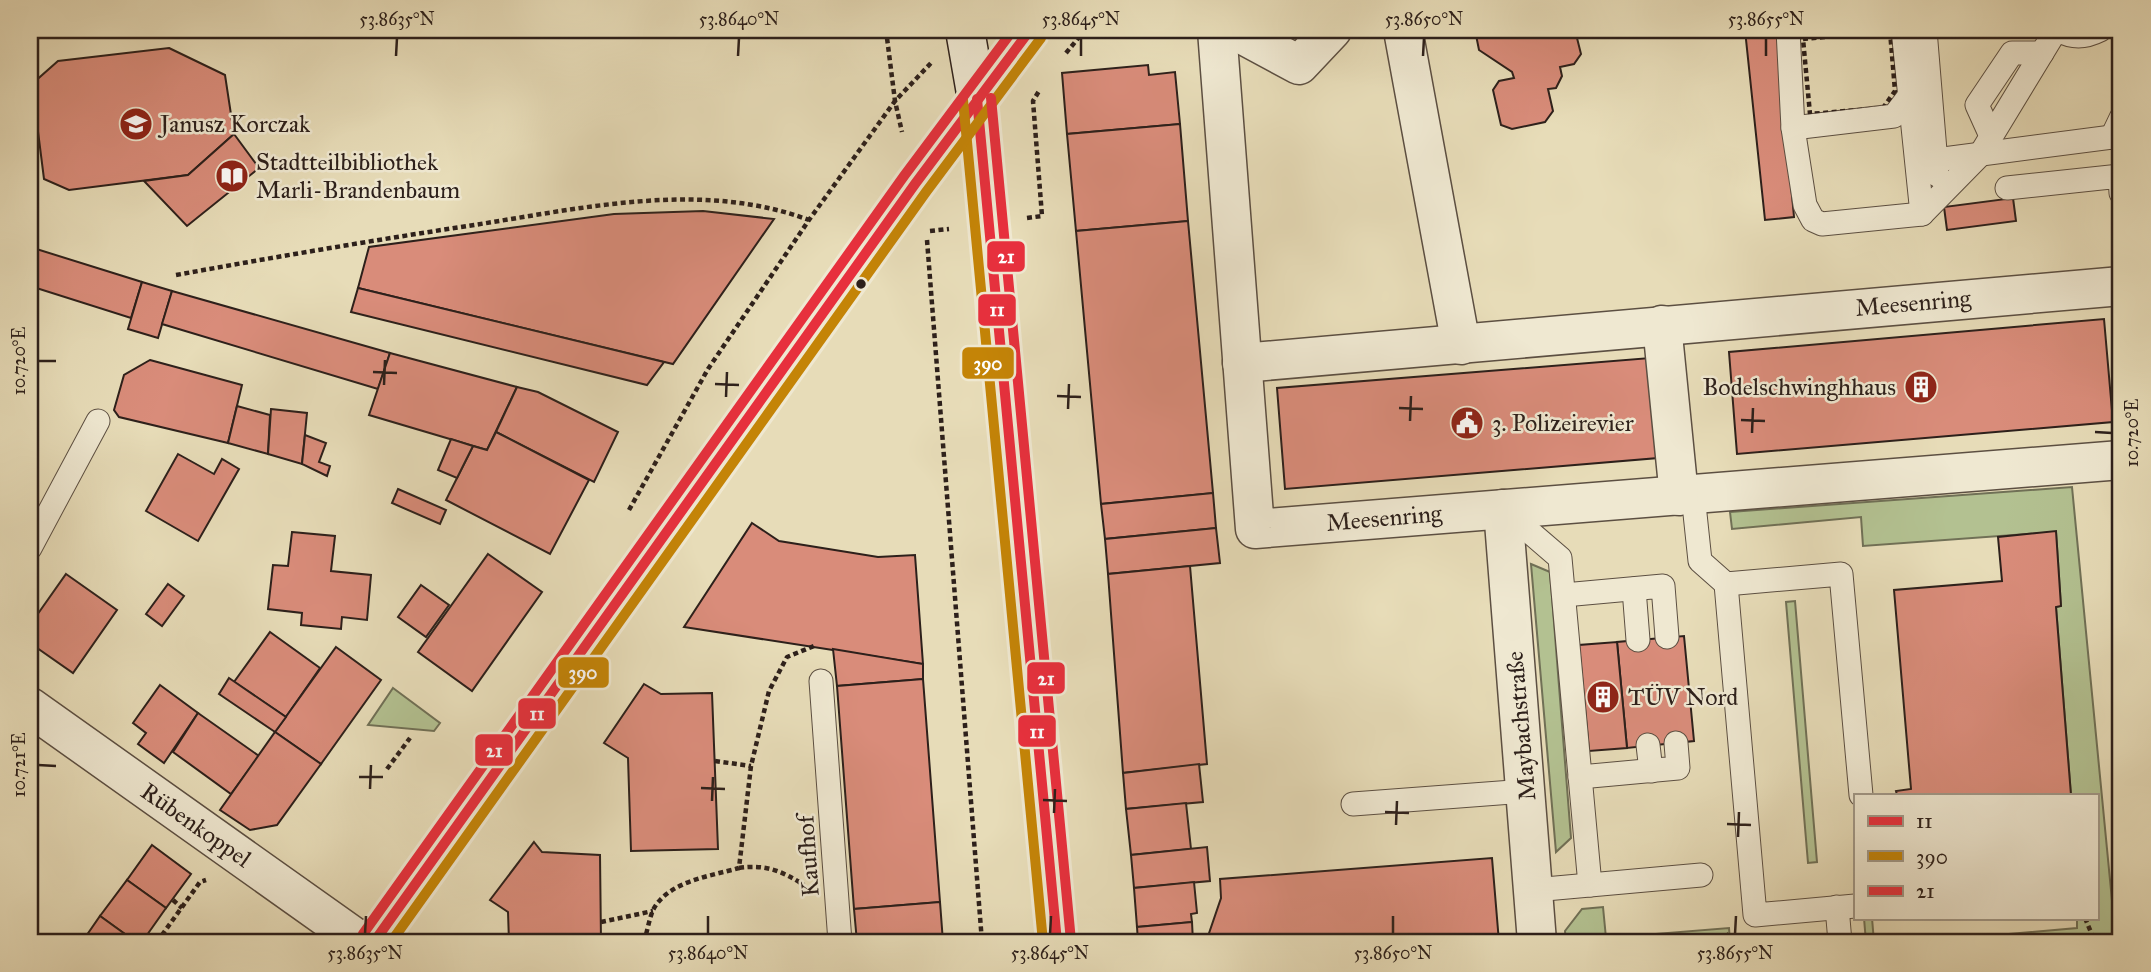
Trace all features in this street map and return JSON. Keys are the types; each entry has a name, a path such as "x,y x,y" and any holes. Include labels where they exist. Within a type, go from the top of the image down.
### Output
{"street":[{"path":"965,30 977,99 1058,942"},
{"path":"374,942 977,99 1030,30"},
{"name":"Meesenring","path":"1217,30 1255,529 2121,460"},
{"path":"1234,30 1299,65 1332,30"},
{"path":"1403,30 1461,345"},
{"name":"Meesenring","path":"1242,363 2121,286"},
{"path":"1662,325 1686,496"},
{"name":"Maybachstraße","path":"1503,509 1538,942"},
{"name":"Rübenkoppel","path":"30,707 361,942"}],"lane":[{"path":"1788,30 1802,121 1805,205 1813,220 1822,225 1922,214 1985,146 2056,30 2070,36 2087,36 2100,30"},
{"path":"1903,30 1922,214"},
{"path":"1925,30 1939,195"},
{"path":"1802,121 1894,116 1910,95"},
{"path":"1936,160 1985,146 2118,132"},
{"path":"2007,188 2121,181"},
{"path":"30,548 98,421"},
{"path":"1686,496 1700,561 1726,584 1755,915 1846,907 1840,942"},
{"path":"1503,509 1560,558 1590,885"},
{"path":"1726,584 1841,574 1861,794"},
{"path":"1564,595 1663,586 1667,637"},
{"path":"1634,589 1638,640"},
{"name":"Kaufhof","path":"821,681 840,942"},
{"path":"1580,778 1678,768 1676,743"},
{"path":"1648,746 1651,771"},
{"path":"1353,804 1526,790"},
{"path":"1534,890 1701,875"}],"path":[{"path":"624,520 708,369 809,220 895,102 886,30"},
{"path":"1890,31 1895,91 1883,108 1802,121 1803,39 1890,31"},
{"path":"1042,216 1033,101 1043,83"},
{"path":"176,275 360,242 611,203 666,199 706,200 773,208 809,220"},
{"path":"950,229 926,232 982,942"},
{"path":"740,867 751,765 769,691 787,657 814,646"},
{"path":"387,769 410,738"},
{"path":"715,761 751,765"},
{"path":"157,942 200,882 246,860"},
{"path":"644,942 653,911 665,894 688,882 740,867 760,865 792,877 809,888"},
{"path":"173,900 182,908"},
{"path":"601,922 653,911"},
{"path":"2086,920 2095,942"},
{"path":"145,937 152,942"}],"green space":[{"path":"2072,487 2116,942 1918,942 2077,928 2077,920 2098,920 2098,794 2071,794 2056,607 2061,606 2056,532 1863,546 1861,517 1732,529 1730,512"},
{"path":"1531,564 1550,572 1571,838 1556,852"},
{"path":"1795,601 1817,862 1808,863 1786,602"},
{"path":"393,688 440,723 434,731 368,725"},
{"path":"1603,907 1606,938 1729,928 1730,942 1566,942 1565,931 1582,909"},
{"path":"1864,920 1872,920 1874,942 1866,942"}],"building":[{"path":"1475,30 1575,30 1581,54 1574,64 1560,67 1562,76 1556,88 1548,89 1553,111 1545,122 1512,129 1501,125 1493,90 1499,81 1514,78 1512,72 1479,50"},
{"path":"1745,30 1777,30 1794,217 1765,220"},
{"path":"169,48 225,75 234,134 188,175 69,190 44,179 32,84 58,61"},
{"path":"1148,65 1149,75 1175,72 1180,124 1067,134 1062,73"},
{"path":"1180,124 1188,221 1076,231 1067,134"},
{"path":"234,134 259,168 187,226 144,181 188,175"},
{"path":"2013,198 2016,221 1947,230 1944,207"},
{"path":"703,211 774,219 673,364 358,288 369,247 614,214"},
{"path":"1188,221 1213,493 1101,504 1076,231"},
{"path":"30,247 142,282 131,318 30,286"},
{"path":"142,282 172,291 158,338 128,329"},
{"path":"358,288 664,362 647,385 351,312"},
{"path":"172,291 390,353 378,389 162,324"},
{"name":"Bodelschwinghhaus","path":"2104,319 2113,422 1737,454 1729,352"},
{"path":"390,353 517,387 487,450 369,415"},
{"name":"3. Polizeirevier","path":"1650,358 1658,458 1285,489 1277,388"},
{"path":"150,360 242,385 228,443 119,417 114,410 124,375"},
{"path":"517,387 538,392 618,432 594,482 496,432"},
{"path":"237,406 270,415 268,454 228,443"},
{"path":"271,409 307,413 302,464 268,454"},
{"path":"496,432 589,480 550,554 446,500 473,446 487,450"},
{"path":"305,435 326,443 319,462 330,466 327,476 302,464"},
{"path":"451,439 473,446 457,478 438,470"},
{"path":"178,454 214,474 222,459 239,469 198,541 146,511"},
{"path":"398,489 446,510 440,524 392,503"},
{"path":"1213,493 1216,528 1105,539 1101,504"},
{"path":"752,523 779,541 878,557 915,555 923,664 684,627"},
{"path":"1216,528 1220,563 1108,574 1105,539"},
{"path":"2056,531 2061,606 2056,607 2071,794 1897,794 1896,791 1911,789 1894,590 2002,581 1998,537"},
{"path":"292,532 335,536 331,571 371,575 367,620 342,617 341,629 301,625 302,613 268,609 273,565 288,566"},
{"path":"488,554 542,592 472,691 418,652"},
{"path":"1190,566 1207,764 1123,773 1108,574"},
{"path":"66,574 117,610 73,673 30,643 30,625"},
{"path":"168,584 184,596 162,626 146,614"},
{"path":"421,585 449,605 426,637 398,617"},
{"path":"270,632 320,668 286,717 234,682"},
{"path":"1684,636 1694,741 1627,748 1617,642"},
{"name":"TÜV Nord","path":"1617,642 1627,748 1589,751 1579,645"},
{"path":"336,647 381,680 321,764 275,732"},
{"path":"833,649 923,664 923,679 837,686"},
{"path":"229,678 286,717 275,732 219,694"},
{"path":"923,679 940,902 854,909 837,686"},
{"path":"644,684 661,694 712,693 718,849 631,851 628,758 604,743"},
{"path":"160,685 198,713 164,763 138,744 146,733 133,723"},
{"path":"198,713 259,756 231,794 173,752"},
{"path":"275,732 321,764 277,825 250,830 220,810"},
{"path":"1199,764 1203,802 1126,809 1123,773"},
{"path":"1186,803 1191,849 1131,855 1126,809"},
{"path":"534,842 542,852 600,855 601,942 509,942 508,912 490,900"},
{"path":"152,845 191,874 166,908 127,880"},
{"path":"1207,847 1210,881 1134,888 1131,855"},
{"path":"1492,858 1499,942 1206,942 1221,898 1220,879"},
{"path":"127,880 166,908 142,942 136,942 100,916"},
{"path":"1194,882 1197,913 1191,914 1192,922 1137,927 1134,888"},
{"path":"940,902 943,942 857,942 854,909"},
{"path":"100,916 136,942 82,942"},
{"path":"1192,922 1193,942 1138,942 1137,927"}],"transit line":[{"name":"21","path":"363,934 904,176 1013,30"},
{"name":"11","path":"374,942 915,184 1030,30"},
{"name":"390","path":"391,942 926,192 1041,38"},
{"name":"21","path":"991,98 1071,941"},
{"name":"11","path":"977,99 1057,942"},
{"name":"390","path":"963,100 1043,942"}],"place":[{"name":"Janusz Korczak","path":"136,124"},
{"name":"Stadtteilbibliothek Marli-Brandenbaum","path":"232,176"},
{"name":"Bodelschwinghhaus","path":"1921,387"},
{"name":"3. Polizeirevier","path":"1467,423"},
{"name":"TÜV Nord","path":"1603,697"}]}
